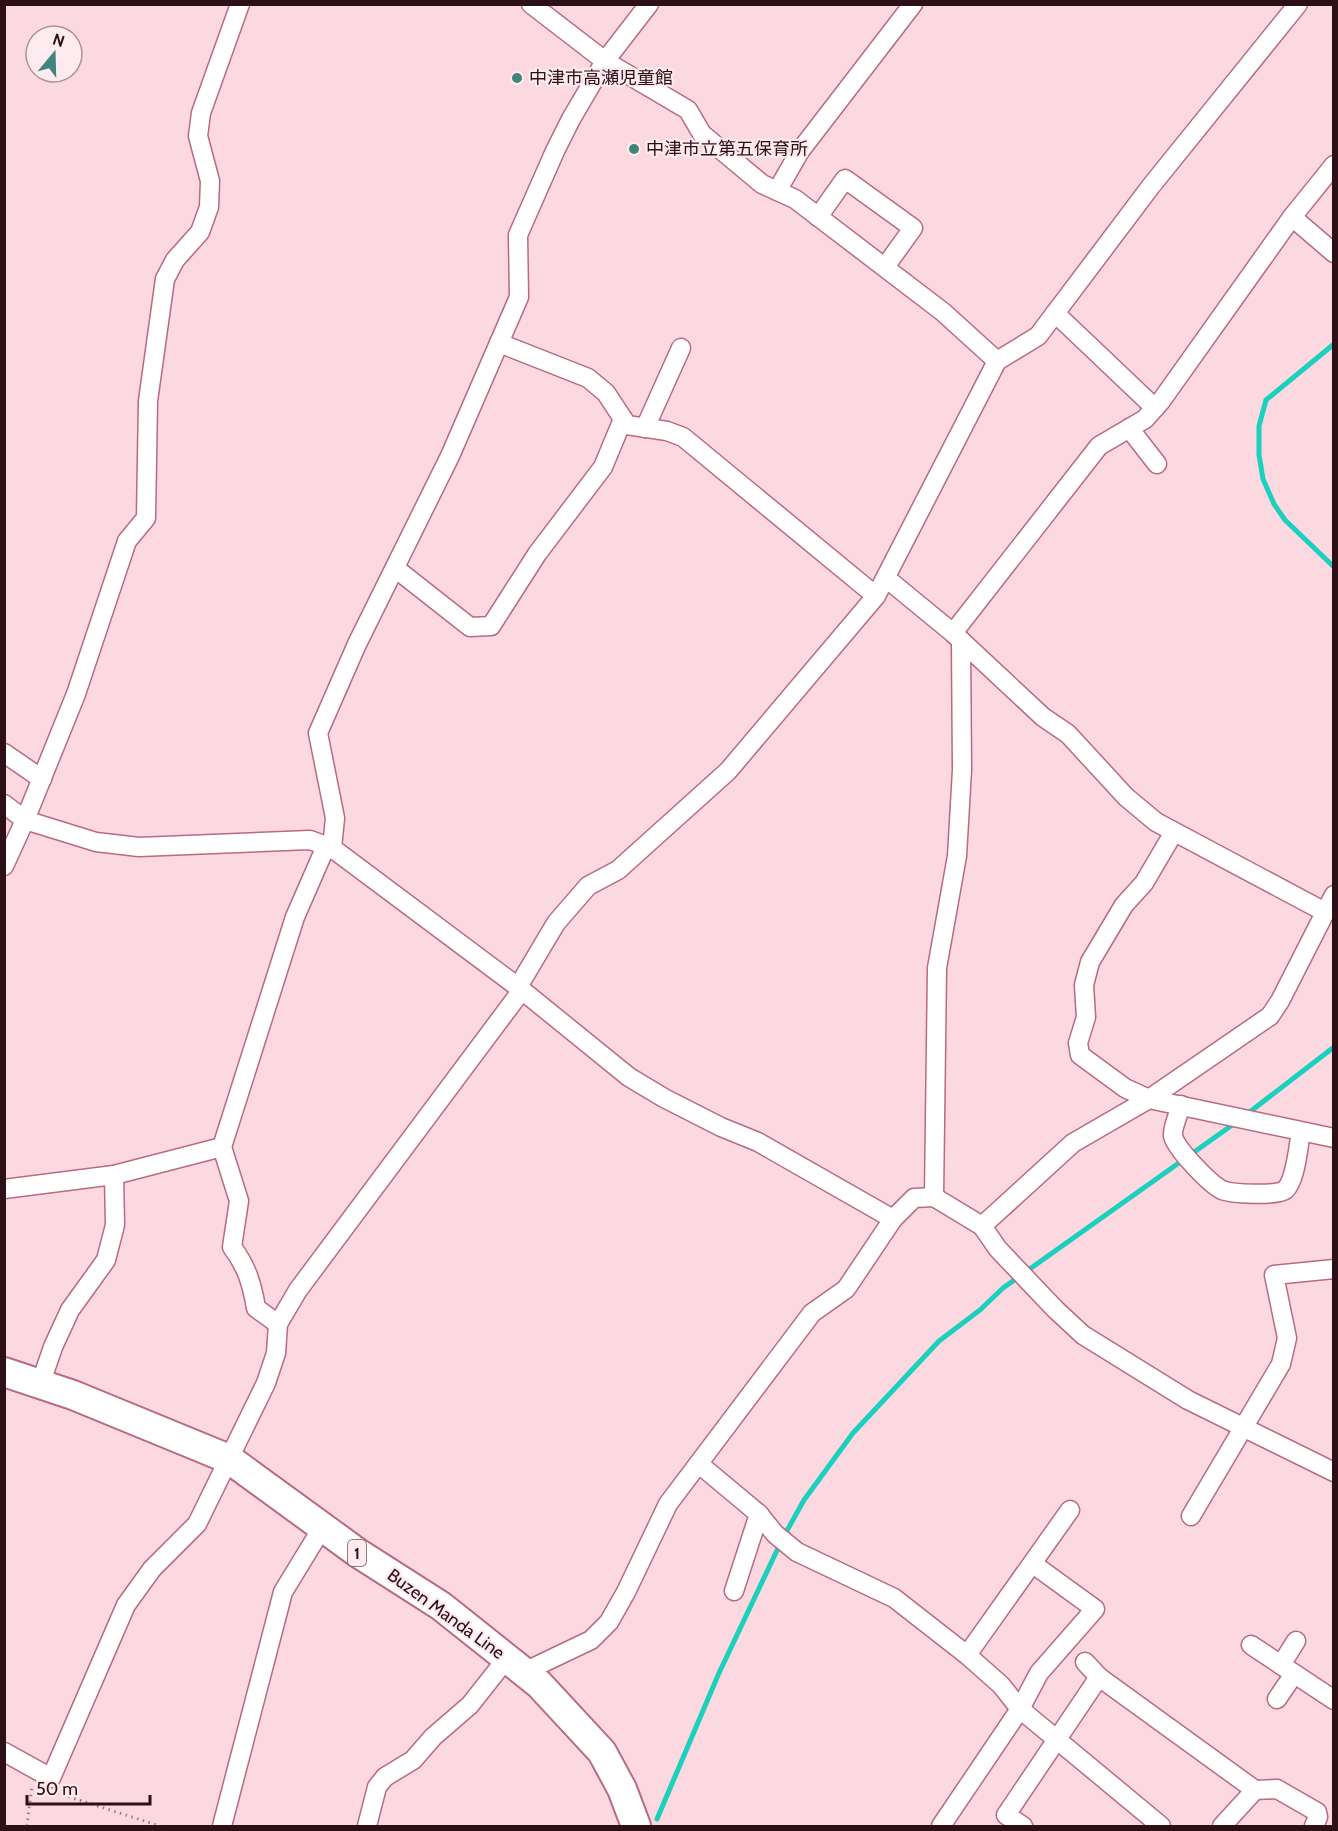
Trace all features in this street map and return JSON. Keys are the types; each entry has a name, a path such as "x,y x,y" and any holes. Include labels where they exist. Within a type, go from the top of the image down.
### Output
{"main road":[{"name":"Buzen Manda Line","path":"4,1372 73,1395 229,1459 358,1553 441,1606 539,1684 602,1752 622,1789 636,1827"}],"street":[{"path":"4,866 26,820 76,694 127,541 146,518 148,401 165,279 175,260 200,232 209,207 210,181 198,136 201,112 240,4"},
{"path":"531,4 605,61 687,110 702,134 762,184 795,199 885,267 943,312 997,362"},
{"path":"278,1324 256,1308 254,1292 244,1263 232,1247 239,1201 222,1147 295,917 329,847 335,818 318,733 357,644 450,456 519,297 518,235 555,151 605,61 649,4"},
{"path":"777,191 800,151 913,4"},
{"path":"4,1752 51,1778 126,1605 152,1569 197,1524 266,1383 276,1353 278,1324 298,1290 520,989 556,923 588,886 618,870 728,771 876,596 997,362 1038,336 1151,186 1298,4"},
{"path":"934,1197 937,968 957,856 962,770 957,637 1099,446 1145,419 1155,408 1292,217 1334,165"},
{"path":"818,217 845,179 913,228 885,267"},
{"path":"1292,217 1334,253"},
{"path":"1055,314 1155,408"},
{"path":"499,343 588,378 606,393 627,425 667,431 683,437 876,596"},
{"path":"645,428 681,348"},
{"path":"395,568 470,627 491,626 537,554 603,467 623,419"},
{"path":"1129,428 1157,464"},
{"path":"886,578 957,637 1043,717 1068,734 1126,797 1156,822 1325,912"},
{"path":"4,753 42,779"},
{"path":"4,804 26,820 96,842 139,847 310,840 329,847 520,989 629,1077 721,1127 758,1142 892,1219"},
{"path":"1174,832 1144,883 1124,905 1090,962 1084,986 1086,1017 1078,1043 1080,1055 1125,1088 1149,1099 1334,1138"},
{"path":"982,1226 1073,1143 1149,1099 1270,1016 1280,1001 1334,895"},
{"path":"1181,1105 1173,1134 1176,1145 1212,1184 1224,1191 1276,1194 1286,1190 1293,1176 1301,1132"},
{"path":"4,1189 114,1175 222,1147"},
{"path":"40,1385 53,1347 70,1310 106,1260 115,1225 114,1175"},
{"path":"367,1827 377,1786 385,1777 413,1760 433,1737 515,1665 591,1640 609,1622 626,1593 668,1504 812,1313 846,1290 892,1219 914,1198 934,1197 982,1226 998,1249 1083,1335 1188,1400 1333,1469"},
{"path":"1191,1516 1281,1364 1287,1338 1274,1275 1334,1269"},
{"path":"699,1464 759,1514 775,1534 797,1552 894,1599 967,1655 1001,1685 1020,1709 1161,1827"},
{"path":"967,1655 1070,1510"},
{"path":"734,1591 759,1514"},
{"path":"222,1827 283,1592 322,1528"},
{"path":"941,1827 1020,1709 1039,1673 1095,1609 1033,1564"},
{"path":"1277,1699 1296,1641"},
{"path":"1251,1646 1334,1700"},
{"path":"1085,1662 1099,1677 1255,1790 1277,1789 1317,1812 1318,1818 1314,1827"},
{"path":"1023,1827 999,1810 1057,1739 1099,1677"},
{"path":"1222,1827 1255,1790"}],"path":[{"path":"27,1827 34,1768"},
{"path":"51,1778 54,1792 160,1827"}],"waterway":[{"path":"1334,344 1266,400 1259,426 1259,455 1263,479 1274,504 1285,520 1334,567"},
{"path":"1247,1114 1334,1047"},
{"path":"784,1536 804,1500 853,1433 939,1341 980,1310 1003,1288 1235,1123"},
{"path":"657,1819 719,1673 780,1544"}],"place":[{"name":"中津市高瀬児童館","path":"517,78"},
{"name":"中津市立第五保育所","path":"634,149"}]}
